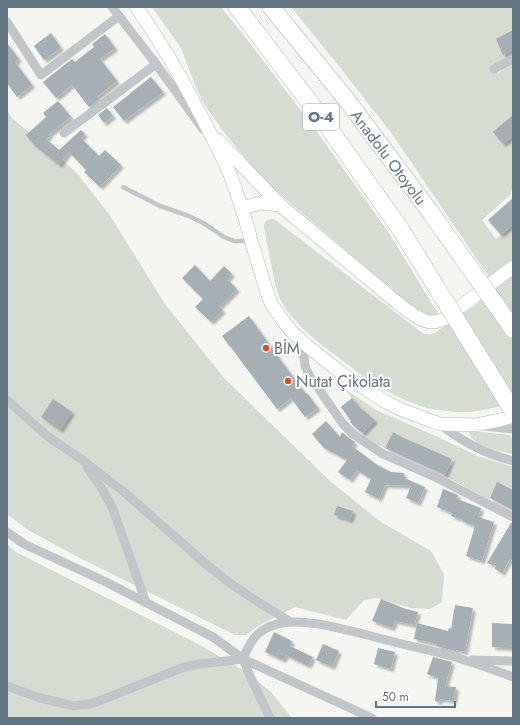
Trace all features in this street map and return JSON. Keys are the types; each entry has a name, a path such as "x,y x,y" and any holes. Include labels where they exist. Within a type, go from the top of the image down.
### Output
{"highway":[{"name":"Anadolu Otoyolu","path":"237,7 324,121 401,230 513,412"},
{"name":"Anadolu Otoyolu","path":"271,7 346,99 431,213 513,329"}],"main road":[{"path":"136,7 181,77 209,130 230,176 242,208 272,305 293,333 340,372 384,402 402,410 440,424 475,425 513,416"},
{"path":"209,130 280,205 399,304 418,317 431,322 444,319 513,267"},
{"path":"242,208 261,203 280,205"}],"street":[{"path":"112,7 156,64 220,154"},
{"path":"7,22 41,75 119,16"},
{"path":"494,69 513,59"},
{"path":"64,133 156,64"},
{"path":"305,344 305,366 309,375 343,424 353,434 383,454 435,477 513,518"},
{"path":"7,400 47,436 81,459 124,492 227,581 288,621"},
{"path":"440,424 452,434 469,444 513,461"},
{"path":"475,425 513,429"},
{"path":"81,459 102,489 113,509 146,603"},
{"path":"7,532 24,544 104,581 213,637 243,659 372,718"},
{"path":"270,718 243,659 248,646 255,637 270,626 288,621 329,626 463,659 513,677"},
{"path":"7,686 40,698 74,706 90,704 184,667 243,659"},
{"path":"463,659 513,661"}],"lane":[{"path":"123,187 160,206 189,216 205,224 224,237 234,241 252,242"}],"shaded area":[{"path":"152,7 221,7 320,136 389,233 439,315 428,317 416,310 275,190 250,164 223,131 206,107 195,85 181,48"},
{"path":"291,7 513,7 513,55 494,69 498,73 513,64 513,186 510,195 482,220 496,239 513,224 513,259 489,277 392,134"},
{"path":"7,110 12,118 76,172 109,214 165,304 224,378 331,482 381,522 431,551 444,574 442,602 430,609 411,608 377,598 364,600 346,620 295,607 258,626 246,635 235,635 76,556 28,530 7,514"},
{"path":"270,219 274,219 421,332 426,334 435,333 474,306 513,274 513,404 470,412 454,412 426,408 376,386 319,343 301,327 288,312 280,299 275,284 264,228 265,222"},
{"path":"345,389 376,410 478,456 513,467 513,490 497,482 490,500 444,476 449,465 452,466 454,460 393,432 385,448 375,444 361,435 374,420 357,405"},
{"path":"471,431 510,435 513,440 513,454 488,448 476,442 469,433"},
{"path":"7,544 16,552 200,645 249,674 271,692 292,718 7,718"}],"building":[{"path":"513,30 513,50 503,55 496,39"},
{"path":"51,33 61,48 44,60 34,46"},
{"path":"105,34 115,48 100,59 117,81 97,97 99,99 89,107 72,85 56,98 43,82 72,59 75,62 94,47 92,44"},
{"path":"7,43 19,59 15,62 32,85 17,97 7,83"},
{"path":"151,77 163,92 124,121 113,107"},
{"path":"58,101 71,117 48,135 50,136 46,139 59,150 81,130 85,134 81,138 99,156 105,150 121,165 100,187 84,172 86,170 69,152 59,165 36,147 26,135 46,117 43,113"},
{"path":"107,108 113,116 104,123 98,115"},
{"path":"513,115 513,136 503,144 493,132"},
{"path":"513,198 513,224 501,235 488,220"},
{"path":"195,265 210,281 224,266 232,274 227,279 237,289 219,307 223,310 211,322 195,307 203,299 182,278"},
{"path":"249,316 306,394 307,393 318,408 305,417 291,398 277,409 222,336"},
{"path":"352,398 358,406 375,420 363,433 350,422 351,421 341,407"},
{"path":"53,399 72,412 60,430 41,417"},
{"path":"326,421 340,437 342,432 355,442 352,446 376,464 391,472 404,473 404,478 425,487 418,503 406,498 411,486 385,485 379,499 365,492 371,479 357,470 350,480 338,472 347,460 324,448 312,434"},
{"path":"393,432 452,459 445,475 385,448"},
{"path":"497,482 513,490 513,510 490,498"},
{"path":"443,489 458,495 457,499 481,508 478,517 494,522 482,561 466,556 475,526 451,516 452,513 437,507"},
{"path":"337,506 353,511 350,520 334,515"},
{"path":"511,523 513,523 513,561 510,559 502,573 495,569 496,566 487,563"},
{"path":"381,599 418,612 414,625 395,621 392,628 372,621"},
{"path":"455,605 473,608 465,652 436,646 437,644 414,639 417,623 448,631 449,628 451,629"},
{"path":"492,623 513,624 512,648 492,647"},
{"path":"274,632 292,641 290,646 313,657 308,666 286,655 283,660 265,652"},
{"path":"323,644 339,651 332,667 316,660"},
{"path":"378,648 395,652 391,669 374,664"},
{"path":"433,657 452,662 445,686 456,687 454,701 440,699 439,702 435,701 438,678 427,674"}],"place":[{"name":"BİM","path":"266,348"},
{"name":"Nutat Çikolata","path":"288,381"}]}
